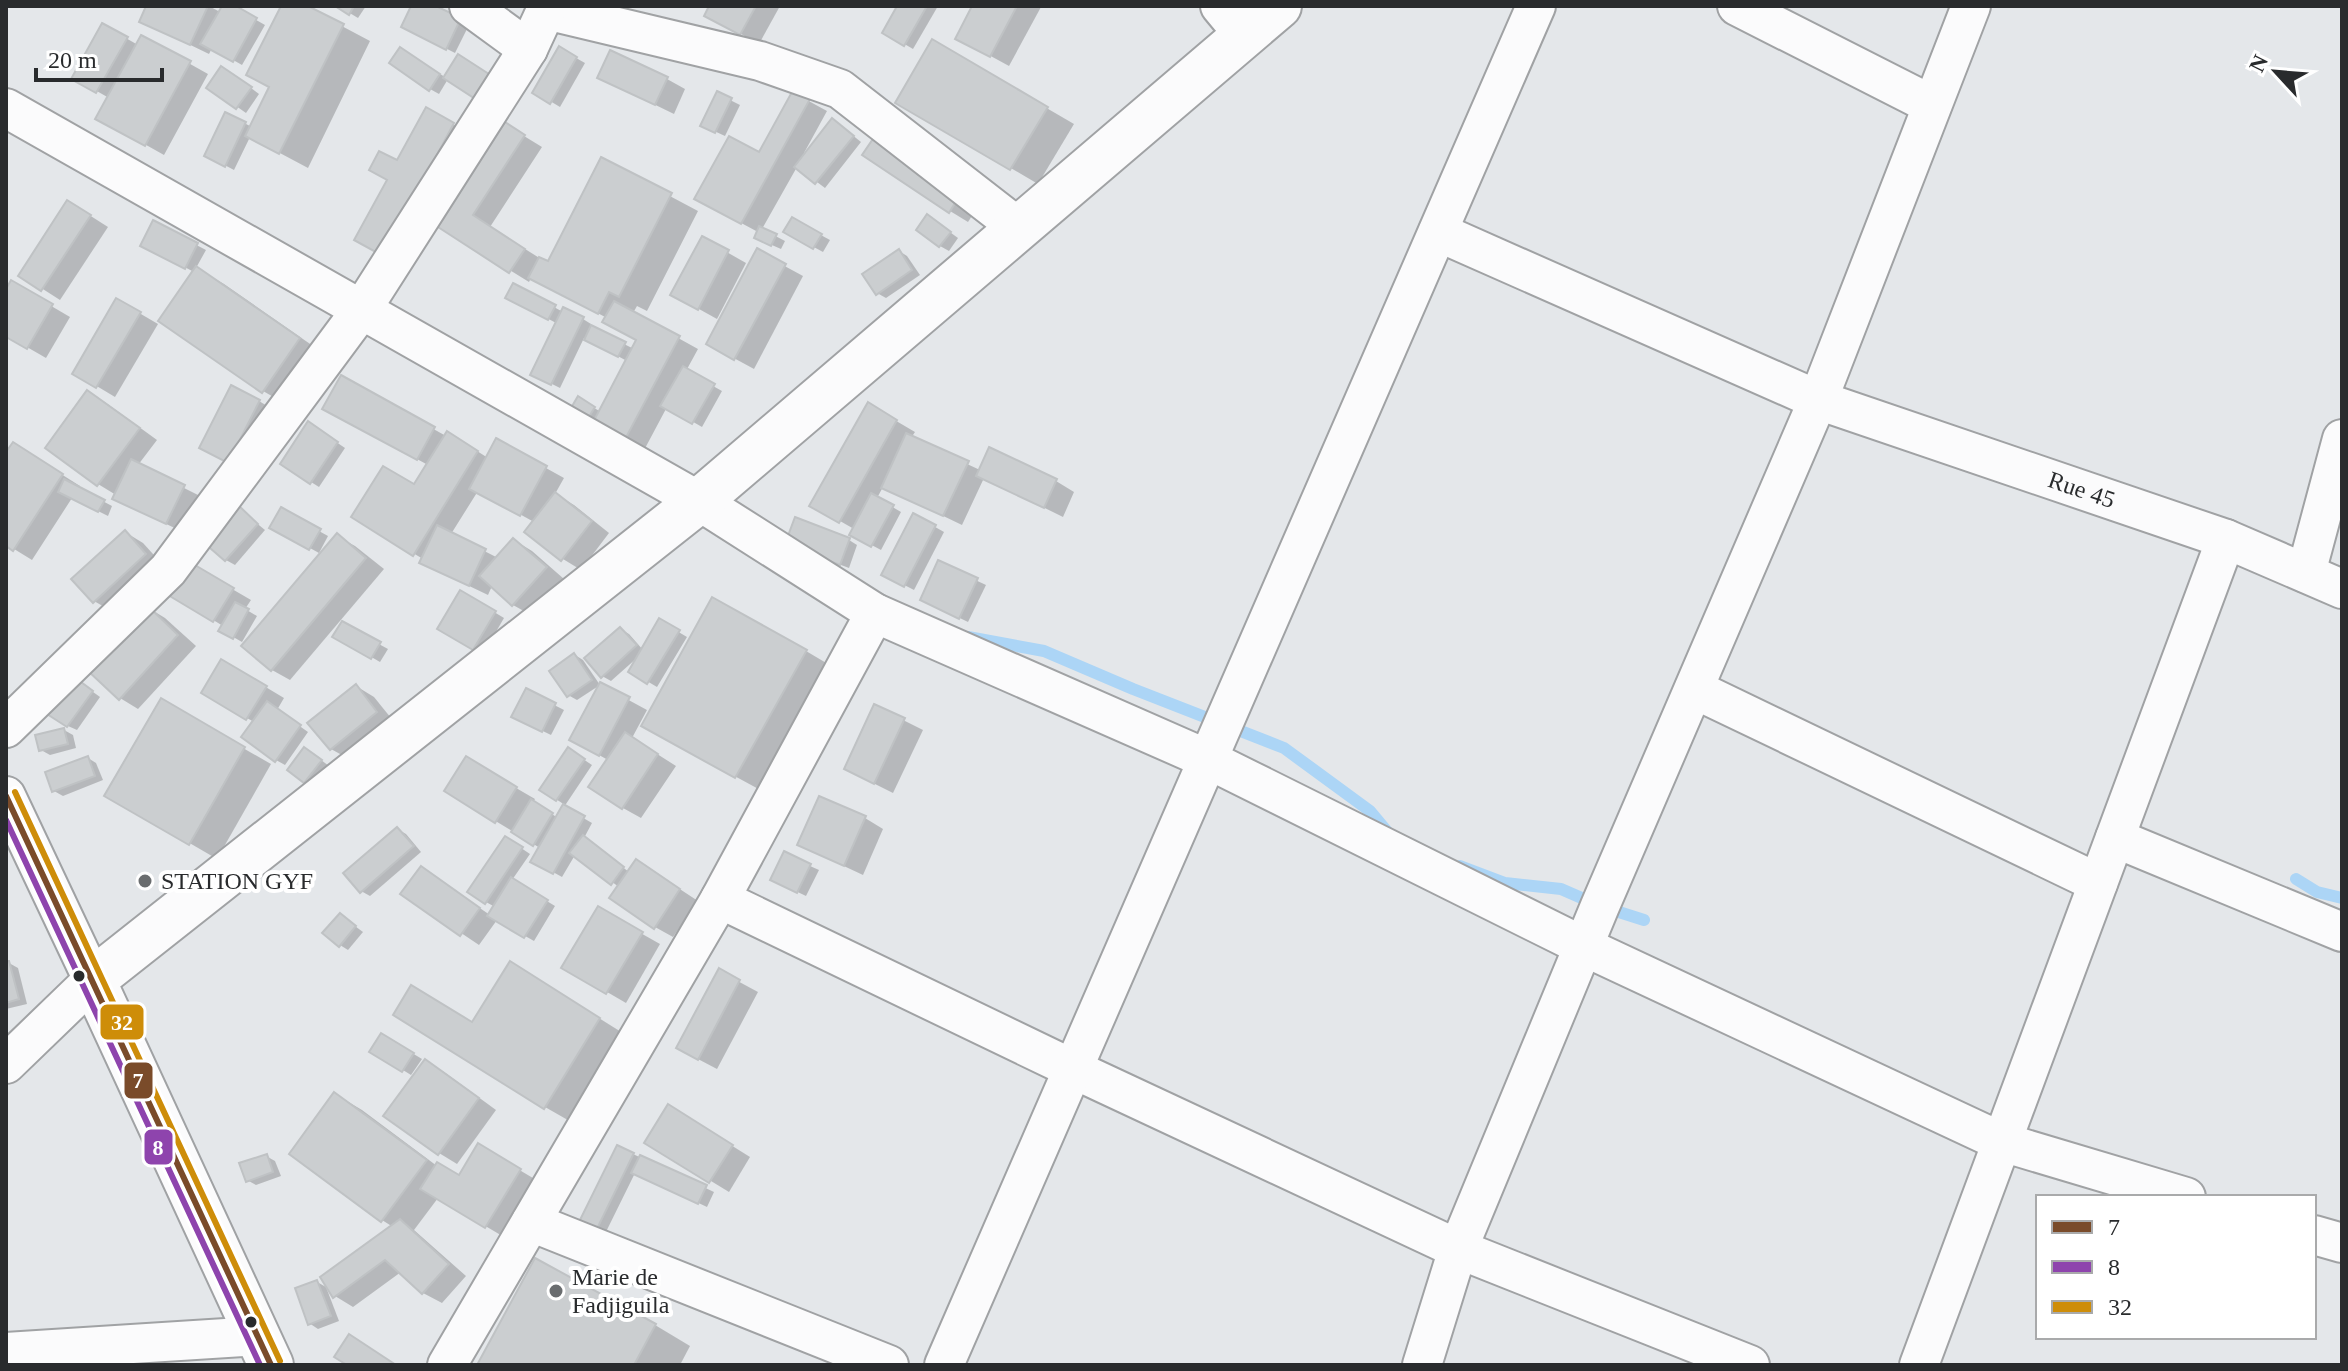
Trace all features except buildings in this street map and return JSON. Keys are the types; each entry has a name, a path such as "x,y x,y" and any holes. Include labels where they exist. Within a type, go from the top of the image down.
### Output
{"street":[{"path":"469,6 528,49"},
{"path":"6,1064 93,980 699,501 1019,228 1232,21 1279,6"},
{"path":"944,1365 1536,6"},
{"path":"1737,6 1932,105"},
{"path":"1422,1365 1458,1249 1600,906 1818,400 1971,6"},
{"path":"6,728 168,570 362,309 528,49 547,8 760,61 840,89 1019,228"},
{"path":"6,108 699,501 875,613 1207,759 1585,947 2002,1142 2179,1195"},
{"name":"Rue 45","path":"1438,232 1818,400 2226,539 2342,589"},
{"path":"2306,573 2342,439"},
{"path":"1919,1365 2226,539"},
{"path":"447,1365 720,899 875,613"},
{"path":"1694,689 2098,883"},
{"path":"6,796 264,1351 6,1352"},
{"path":"2115,838 2342,932"},
{"path":"720,899 1458,1249 1750,1365"},
{"path":"531,1222 889,1365"},
{"path":"2316,1236 2342,1243"}],"waterway":[{"path":"968,637 1044,651 1284,748 1370,811 1390,835"},
{"path":"1460,866 1505,883 1561,889 1644,920"},
{"path":"2296,879 2317,892 2342,898"}],"transit line":[{"name":"32","path":"15,792 280,1361"},
{"name":"7","path":"6,796 271,1365"},
{"name":"8","path":"6,820 260,1365"}],"place":[{"name":"STATION GYF","path":"145,881"},
{"name":"Marie de Fadjiguila","path":"556,1291"}]}
